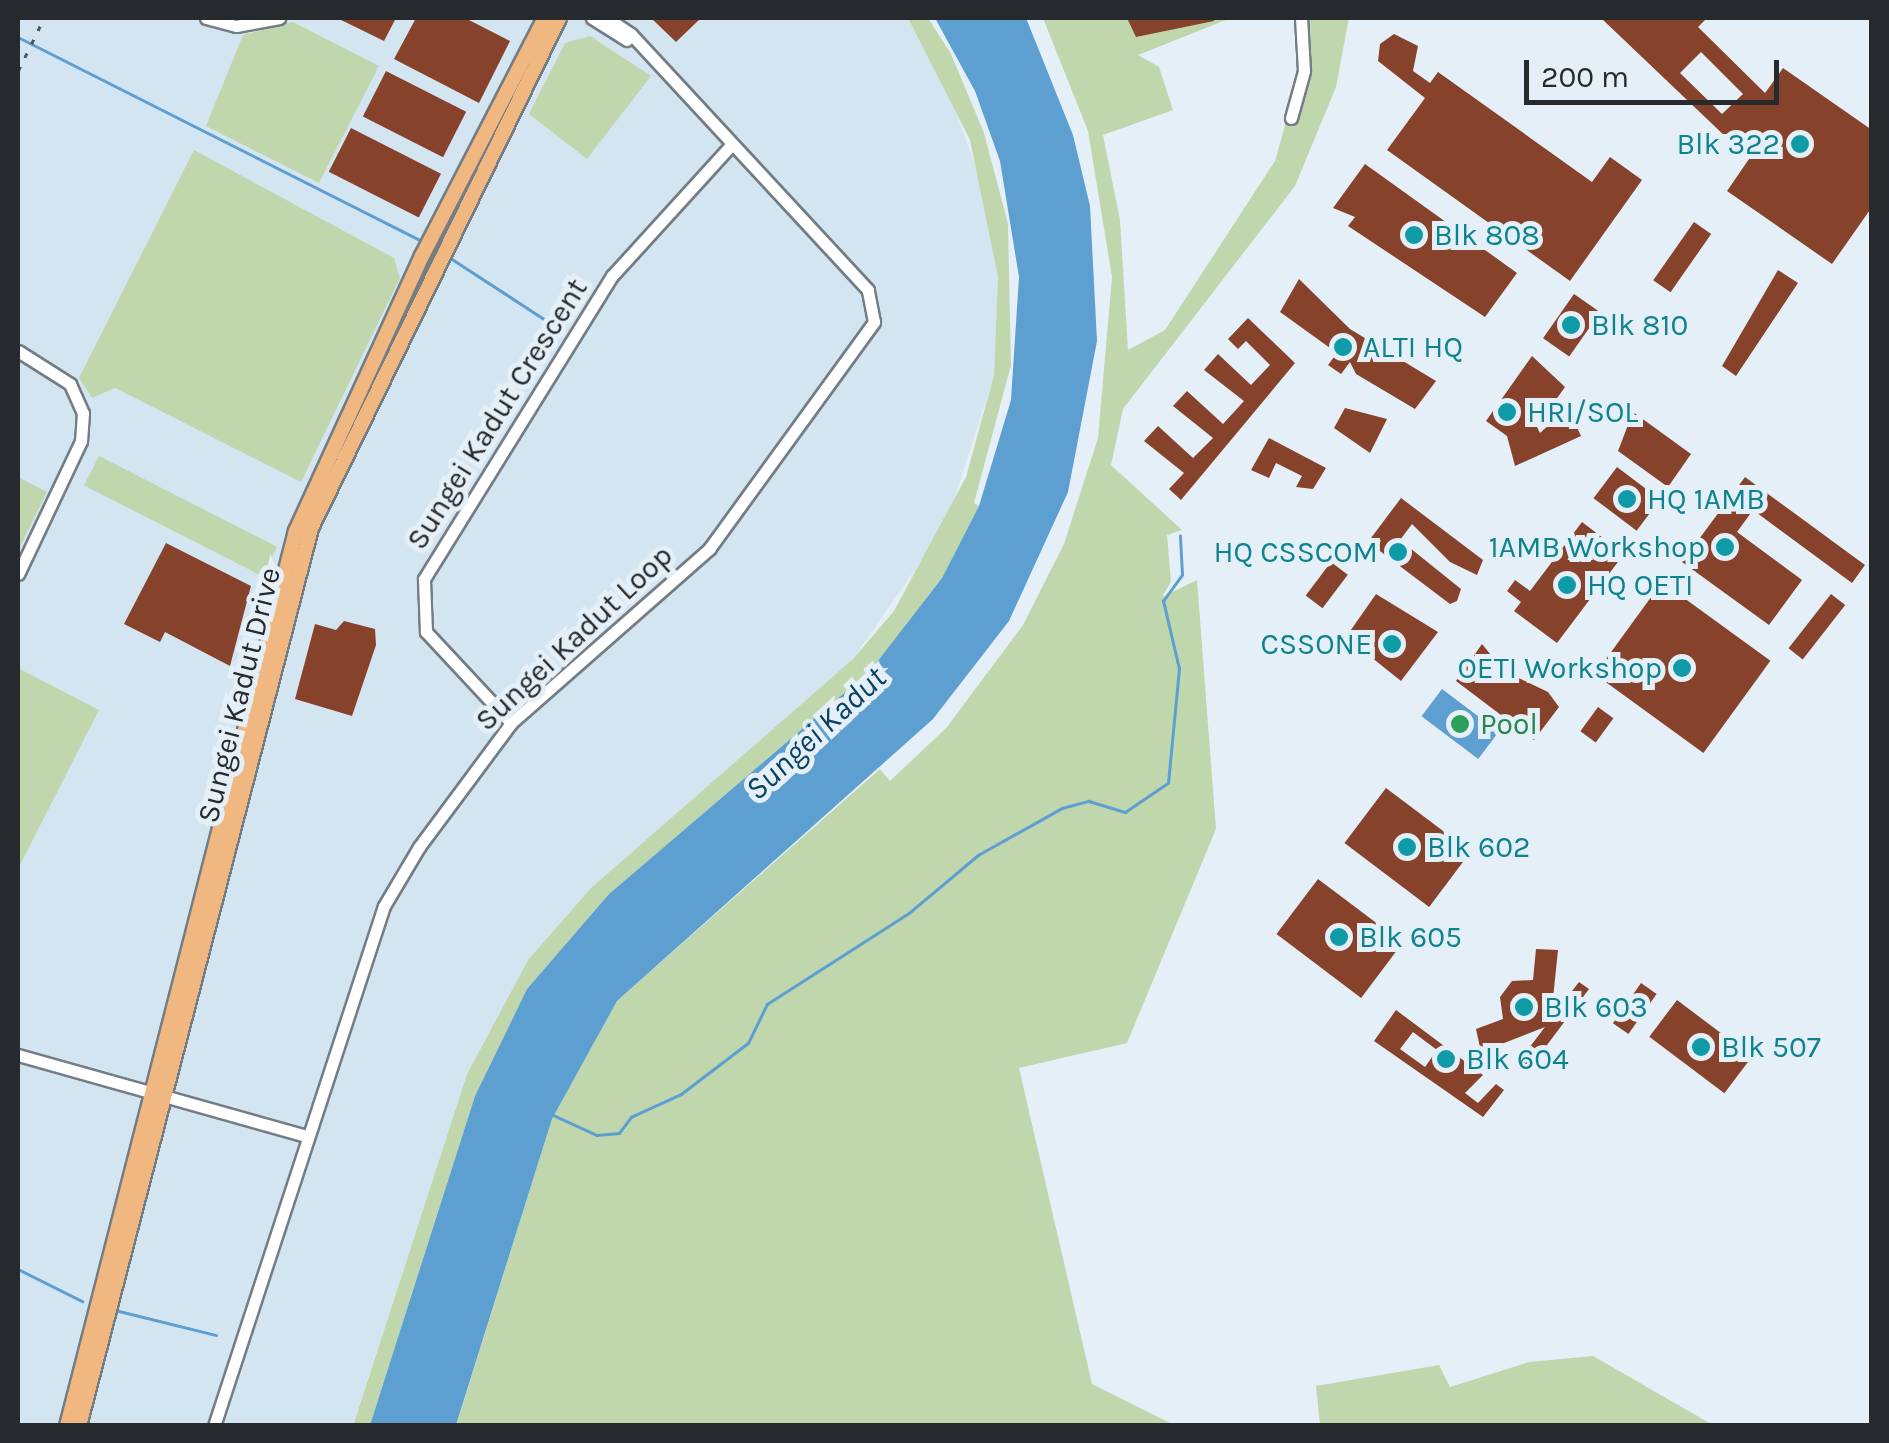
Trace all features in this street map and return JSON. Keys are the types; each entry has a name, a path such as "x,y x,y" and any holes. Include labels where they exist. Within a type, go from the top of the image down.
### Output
{"main road":[{"name":"Sungei Kadut Drive","path":"80,1426 157,1092 296,531 428,245 545,18"},
{"name":"Sungei Kadut Drive","path":"67,1426 312,528 559,18"},
{"path":"501,99 523,91"}],"street":[{"path":"206,18 236,26 279,18"},
{"name":"Sungei Kadut Loop","path":"592,18 636,42"},
{"name":"Sungei Kadut Loop","path":"214,1426 384,906 452,792 510,723 709,549 874,322 868,290 636,42 607,18"},
{"path":"1291,118 1304,71 1301,18"},
{"name":"Sungei Kadut Crescent","path":"510,723 426,632 424,579 624,260 732,144"},
{"path":"18,351 70,384 83,413 82,441 18,574"},
{"path":"18,1056 306,1136"}],"shaded area":[{"path":"18,18 908,18 941,71 986,195 998,277 994,375 946,525 853,659 591,888 528,960 467,1074 353,1425 18,1425"}],"green space":[{"path":"908,18 928,18 951,54 984,133 1008,224 1011,365 974,503 979,506 942,578 870,671 609,894 527,989 475,1096 370,1425 353,1426 467,1074 528,960 591,888 853,659 894,611 966,477 994,375 998,277 970,140"},
{"path":"1043,18 1231,18 1138,55 1159,67 1173,110 1103,135 1120,220 1128,350 1165,330 1275,161 1302,65 1296,18 1349,18 1336,87 1295,186 1123,409 1111,465 1182,530 1167,535 1171,582 1162,597 1197,580 1216,829 1127,1043 1019,1068 1092,1384 1174,1425 456,1426 552,1119 617,1001 880,769 890,781 947,727 1023,625 1064,544 1098,438 1112,277 1088,131"},
{"path":"293,22 379,66 319,183 206,126 243,35"},
{"path":"590,36 651,76 587,159 529,114 565,43"},
{"path":"194,150 394,258 400,278 301,482 115,388 92,398 79,378"},
{"path":"99,456 277,547 262,576 84,485"},
{"path":"18,477 47,492 18,551"},
{"path":"18,668 99,710 20,865 18,865"},
{"path":"1593,1356 1713,1425 1320,1425 1316,1386 1439,1365 1450,1387 1529,1362"}],"water":[{"name":"Sungei Kadut","path":"935,18 1026,18 1073,135 1090,206 1097,341 1068,492 1009,621 933,719 617,1001 552,1119 456,1425 370,1425 475,1096 527,989 609,894 870,671 942,578 979,506 1011,400 1019,277 1000,161 975,91"},
{"name":"Pool","path":"1442,689 1499,732 1478,759 1422,716"}],"building":[{"path":"337,18 396,18 384,41"},
{"path":"416,18 465,18 510,41 479,103 394,59"},
{"path":"651,18 701,18 676,42"},
{"path":"1127,18 1213,18 1214,21 1136,37"},
{"name":"Blk 322","path":"1601,18 1707,18 1698,27 1765,93 1783,68 1872,130 1872,207 1832,264 1727,191 1749,159","holes":["1701,52 1743,94 1722,114 1680,73"]},
{"path":"1394,34 1418,46 1413,71 1430,83 1438,72 1592,182 1610,157 1642,180 1570,281 1387,150 1425,98 1378,61 1380,44"},
{"path":"386,71 466,112 443,157 363,116"},
{"path":"351,128 441,174 419,218 329,172"},
{"name":"Blk 808","path":"1365,164 1517,273 1485,317 1348,226 1355,217 1333,208"},
{"path":"1694,222 1711,234 1670,292 1653,280"},
{"path":"1778,270 1798,283 1736,376 1722,366"},
{"name":"ALTI HQ","path":"1299,279 1350,329 1436,381 1415,409 1356,374 1350,362 1341,374 1328,365 1337,353 1280,312"},
{"name":"Blk 810","path":"1574,294 1600,312 1569,357 1543,338"},
{"path":"1248,318 1295,363 1181,500 1169,489 1184,473 1144,441 1158,426 1193,458 1213,438 1173,406 1187,391 1223,424 1244,401 1204,370 1218,354 1251,385 1270,365 1246,341 1238,349 1228,339"},
{"name":"HRI/SOL","path":"1532,356 1565,387 1548,411 1544,401 1532,417 1540,433 1568,408 1581,436 1515,466 1507,436 1486,421"},
{"path":"1345,408 1387,419 1370,453 1334,428"},
{"path":"1633,412 1691,454 1668,487 1618,451"},
{"path":"1269,438 1326,468 1313,489 1296,487 1302,476 1276,463 1269,478 1251,470"},
{"name":"HQ 1AMB","path":"1617,467 1660,499 1637,531 1594,498"},
{"name":"1AMB Workshop","path":"1745,477 1865,565 1852,583 1753,510 1737,532 1802,580 1769,625 1682,562"},
{"name":"HQ CSSCOM","path":"1401,498 1483,560 1477,575 1450,562 1412,524 1400,540 1461,589 1457,601 1450,604 1368,542"},
{"name":"HQ OETI","path":"1582,522 1624,554 1557,643 1514,611 1521,602 1507,591 1515,580 1530,591"},
{"path":"166,543 251,586 230,666 165,632 160,642 124,624"},
{"path":"1331,562 1348,575 1322,608 1306,596"},
{"name":"OETI Workshop","path":"1662,582 1770,661 1703,753 1595,674"},
{"name":"CSSONE","path":"1376,594 1438,632 1401,681 1346,637"},
{"path":"1831,594 1845,605 1803,659 1789,648"},
{"path":"344,621 375,629 376,645 352,716 295,699 315,624 336,630"},
{"path":"1482,644 1504,671 1548,692 1559,707 1534,740 1456,681"},
{"path":"1598,707 1613,718 1596,742 1580,731"},
{"name":"Blk 602","path":"1386,788 1471,852 1429,907 1344,843"},
{"name":"Blk 605","path":"1318,879 1403,943 1361,998 1276,934"},
{"name":"Blk 603","path":"1536,949 1558,950 1551,1018 1579,982 1589,989 1529,1069 1519,1061 1545,1027 1481,1052 1476,1029 1503,1019 1500,997 1512,981 1533,980"},
{"path":"1641,983 1657,994 1628,1034 1613,1023"},
{"name":"Blk 507","path":"1677,1000 1752,1057 1724,1093 1649,1037"},
{"name":"Blk 604","path":"1396,1010 1483,1075 1465,1093 1478,1103 1496,1084 1504,1090 1483,1117 1374,1041","holes":["1413,1032 1437,1050 1425,1067 1400,1049"]}],"waterway":[{"path":"18,37 422,241"},
{"path":"449,257 544,319"},
{"path":"553,1115 597,1135 619,1133 631,1117 681,1094 748,1043 767,1004 909,913 978,855 1062,808 1089,801 1125,812 1168,783 1179,669 1163,601 1182,575 1180,536"},
{"path":"18,1269 82,1301"},
{"path":"115,1310 216,1335"}],"railway":[{"path":"18,71 44,18"}],"place":[{"name":"Blk 322","path":"1800,144"},
{"name":"Blk 808","path":"1414,235"},
{"name":"Blk 810","path":"1571,325"},
{"name":"ALTI HQ","path":"1343,347"},
{"name":"HRI/SOL","path":"1507,412"},
{"name":"HQ 1AMB","path":"1627,499"},
{"name":"1AMB Workshop","path":"1725,547"},
{"name":"HQ CSSCOM","path":"1398,552"},
{"name":"HQ OETI","path":"1567,585"},
{"name":"CSSONE","path":"1392,644"},
{"name":"OETI Workshop","path":"1682,668"},
{"name":"Pool","path":"1460,724"},
{"name":"Blk 602","path":"1407,847"},
{"name":"Blk 605","path":"1339,937"},
{"name":"Blk 603","path":"1524,1007"},
{"name":"Blk 507","path":"1701,1047"},
{"name":"Blk 604","path":"1446,1059"}]}
